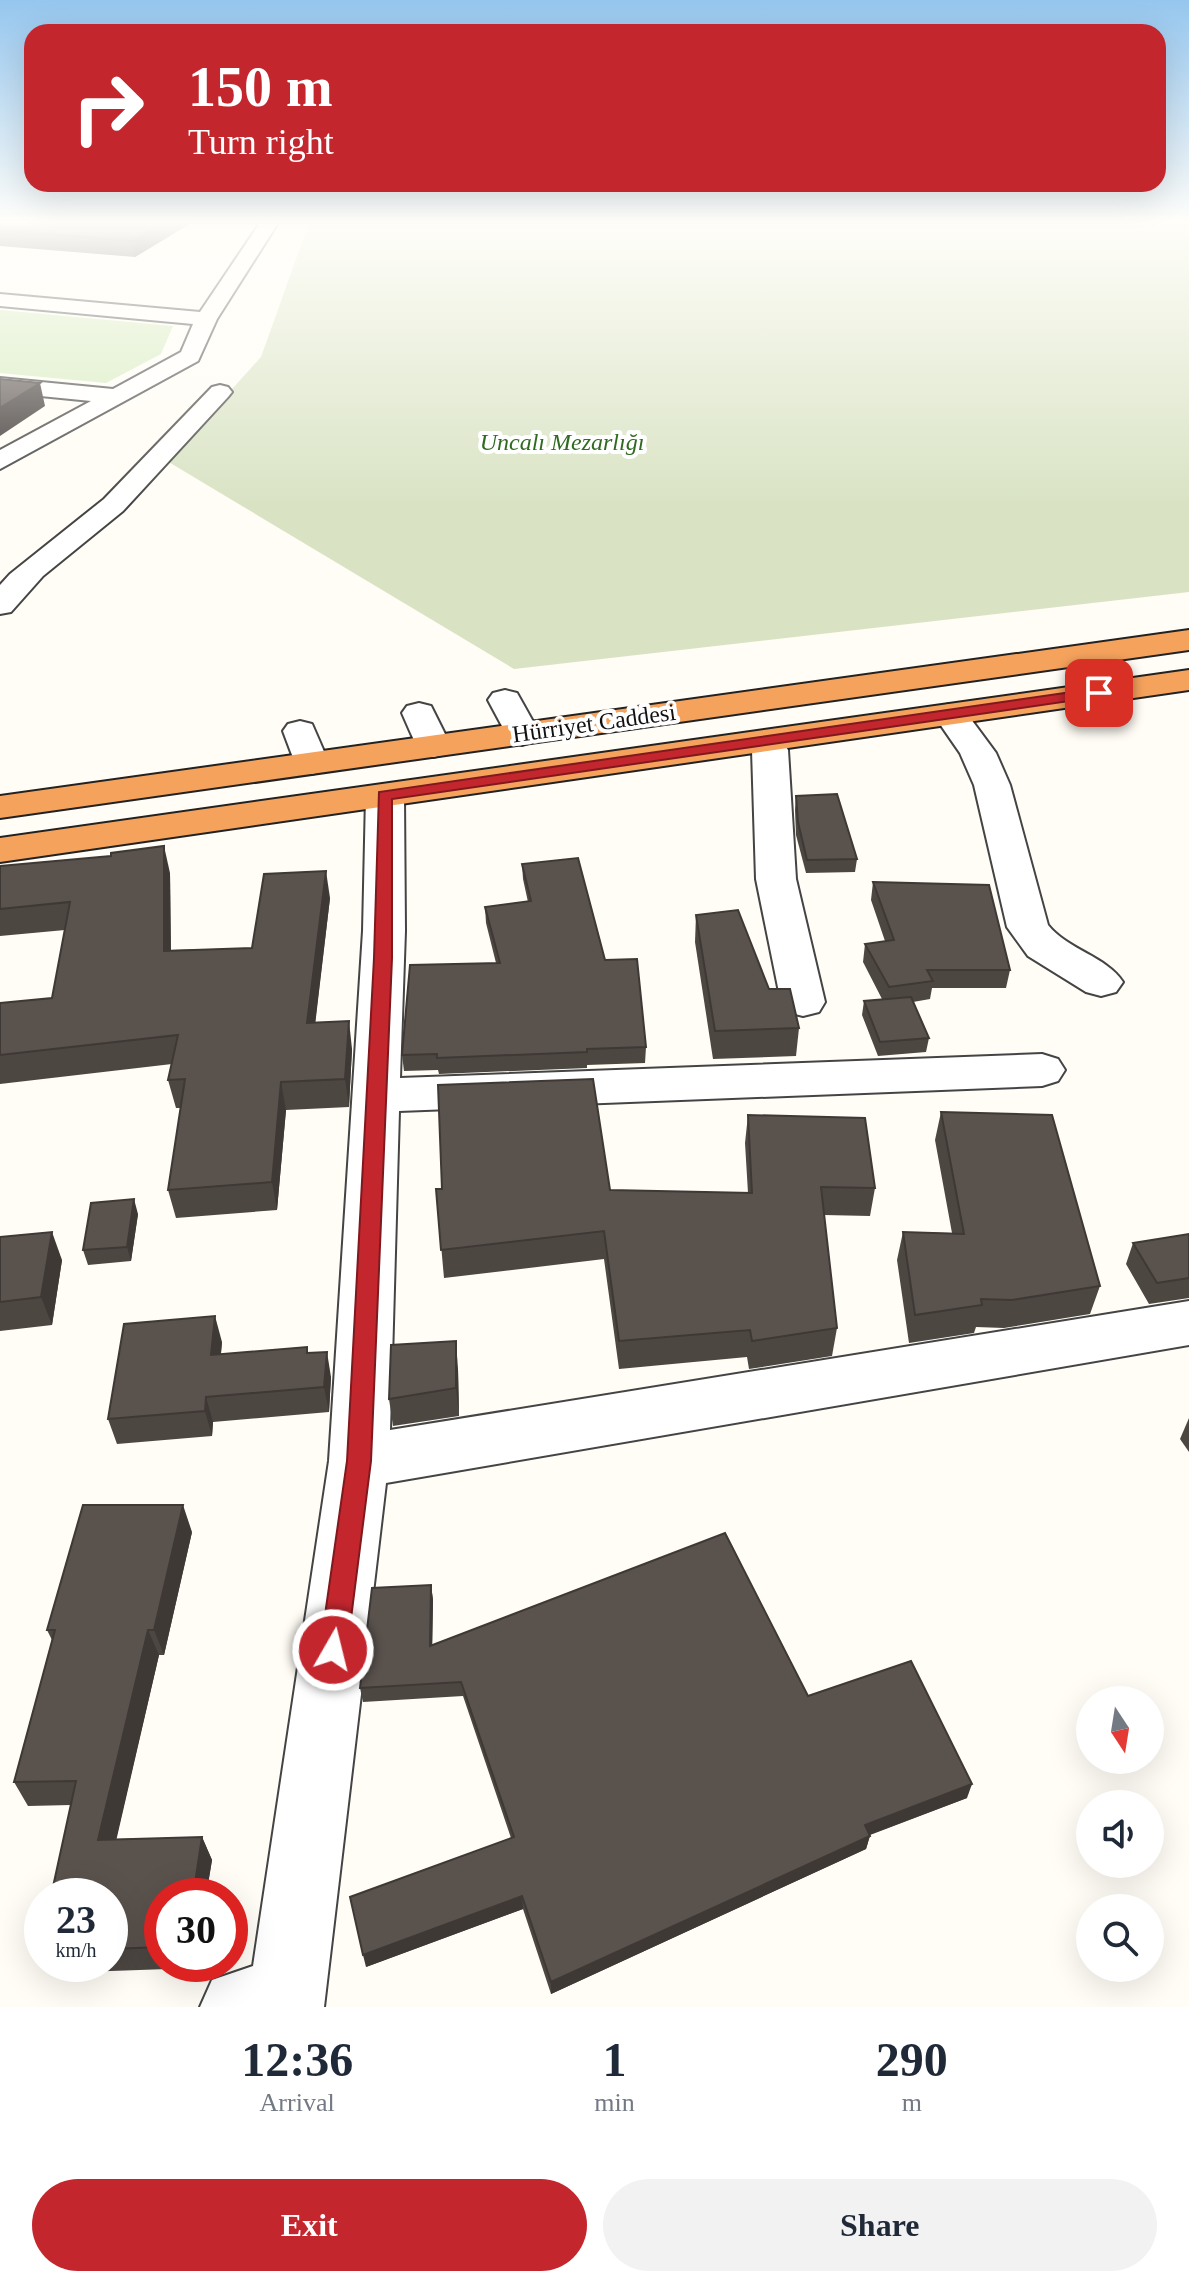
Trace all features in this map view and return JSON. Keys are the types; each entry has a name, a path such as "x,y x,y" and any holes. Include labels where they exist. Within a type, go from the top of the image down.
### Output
{"highway":[{"name":"Hürriyet Caddesi","path":"0,807 305,747 433,746 1189,640"},
{"path":"0,850 1189,680"}],"street":[{"path":"0,461 190,356 206,319 181,317"},
{"path":"0,385 116,396"},
{"path":"0,605 8,593 47,558 98,519 220,392"},
{"path":"505,700 522,734"},
{"path":"419,713 433,746"},
{"path":"950,714 978,753 992,785 1028,927 1043,947 1101,982"},
{"path":"766,741 770,750 776,879 803,1002"},
{"path":"270,2004 359,1461 384,931 385,796"},
{"path":"377,1095 1042,1070"},
{"path":"359,1461 1189,1323"}],"green space":[{"path":"0,317 72,317 173,326 161,354 106,383 0,373"},
{"name":"Uncalı Mezarlığı","path":"275,317 1189,317 1189,592 514,669 167,461 261,357"}],"building":[{"path":"0,379 40,383 0,408"},
{"path":"837,794 857,859 807,860 798,822 796,796"},
{"path":"164,846 164,951 252,948 264,874 326,871 307,1023 349,1021 345,1079 281,1082 272,1182 168,1190 185,1079 168,1080 178,1035 0,1055 0,1003 52,998 70,902 0,909 0,866 111,856 111,853"},
{"path":"578,858 605,960 637,959 646,1047 437,1058 437,1054 402,1055 410,965 500,963 485,907 531,901 522,864"},
{"path":"873,882 989,885 1010,970 927,970 933,981 889,987 865,944 894,940"},
{"path":"738,910 769,989 790,989 799,1028 715,1031 696,915"},
{"path":"911,997 929,1038 880,1042 864,1001"},
{"path":"593,1079 610,1190 752,1193 748,1115 865,1118 875,1188 821,1187 837,1328 752,1341 750,1330 619,1341 604,1231 441,1250 436,1189 442,1189 438,1085"},
{"path":"941,1112 1052,1115 1100,1286 1012,1300 981,1299 982,1305 915,1315 903,1232 964,1234"},
{"path":"134,1199 127,1247 83,1250 91,1203"},
{"path":"52,1232 41,1297 0,1302 0,1237"},
{"path":"1189,1234 1189,1278 1157,1283 1133,1243"},
{"path":"215,1316 211,1355 307,1347 307,1353 327,1352 324,1387 206,1397 205,1411 108,1419 124,1324"},
{"path":"456,1341 456,1388 389,1399 391,1345"},
{"path":"83,1505 183,1505 154,1630 148,1630 98,1840 202,1837 196,1878 144,1878 144,1948 128,1948 128,1878 55,1878 76,1781 14,1782 55,1630 47,1630"},
{"path":"725,1533 808,1696 911,1661 972,1784 865,1825 870,1836 551,1982 522,1896 363,1955 350,1897 514,1837 461,1682 360,1688 372,1588 431,1585 430,1646"}],"route":[{"path":"333,1650 359,1461 383,958 385,796 1099,693"}]}
